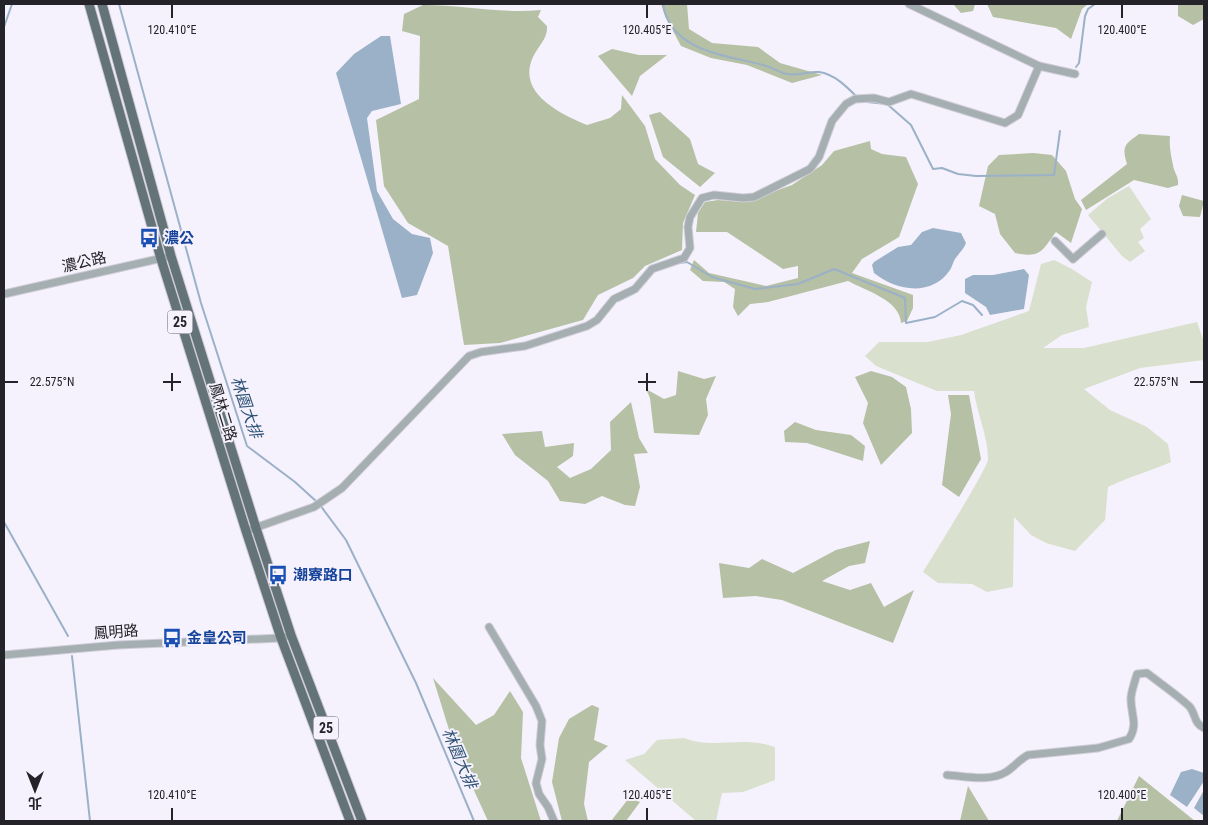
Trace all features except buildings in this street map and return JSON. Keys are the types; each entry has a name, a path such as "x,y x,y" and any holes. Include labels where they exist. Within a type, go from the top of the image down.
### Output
{"main road":[{"name":"鳳林二路","path":"89,4 161,259 246,531 281,638 350,821"},
{"name":"鳳林二路","path":"102,4 170,256 290,635 362,821"}],"street":[{"path":"909,4 1039,66 1076,74"},
{"path":"246,531 314,507 352,480 469,356 481,352 525,346 587,326 597,320 614,299 635,288 652,269 684,258 690,248 688,227 690,217 702,198 714,195 743,198 754,197 810,169 819,157 832,121 846,104 859,99 889,102 911,94 1005,123 1018,115 1039,66"},
{"path":"1055,241 1073,258 1102,234"},
{"name":"濃公路","path":"4,294 170,256"},
{"path":"489,627 536,706 542,721 540,745 542,759 536,783 539,794 548,806 554,821"},
{"name":"鳳明路","path":"4,655 118,645 281,638 290,635"},
{"path":"947,776 995,777 1007,771 1018,760 1028,755 1098,748 1129,739 1134,731 1135,721 1131,698 1138,674 1147,673 1172,692 1191,708 1193,719 1204,728"}],"green space":[{"path":"661,4 687,4 689,29 712,43 758,47 780,63 822,75 792,83 747,65 711,58 681,46 665,16"},
{"path":"953,4 975,4 973,11 961,13"},
{"path":"987,4 1088,4 1082,9 1071,39 1056,28 993,17"},
{"path":"1178,4 1204,4 1204,19 1193,25 1178,16"},
{"path":"423,5 511,11 541,10 538,17 547,26 547,31 533,57 529,70 531,81 536,91 554,108 587,125 610,118 621,109 622,95 645,126 655,159 680,185 695,195 683,223 682,250 645,266 633,278 598,295 583,320 500,343 464,345 448,246 408,223 384,186 376,120 419,99 420,36 402,31 404,14"},
{"path":"612,49 639,55 667,55 640,76 632,96 598,56"},
{"path":"660,112 690,139 698,164 715,173 700,187 663,157 649,115"},
{"path":"1139,134 1170,136 1171,154 1178,185 1168,188 1134,180 1086,210 1081,200 1127,164 1126,146"},
{"path":"870,141 871,149 882,154 906,157 918,184 899,237 862,259 852,273 913,295 913,308 907,321 901,323 895,308 889,302 848,281 768,302 750,304 738,316 733,307 735,289 724,282 703,281 690,270 694,260 709,273 766,286 798,278 798,266 783,269 727,232 696,232 698,213 705,202 718,200 744,202 792,185 822,165 834,151"},
{"path":"1033,153 1052,155 1066,171 1075,199 1082,209 1071,243 1056,232 1040,252 1030,255 1015,253 1000,234 995,214 979,206 988,166 999,155"},
{"path":"1129,186 1151,219 1140,229 1144,238 1138,242 1145,251 1130,262 1122,256 1088,215 1108,198"},
{"path":"1182,195 1204,201 1200,217 1183,216 1179,206"},
{"path":"1054,260 1092,282 1086,307 1089,327 1062,335 1043,348 1084,348 1197,322 1204,342 1204,360 1140,368 1084,389 1110,410 1147,427 1168,444 1171,462 1108,487 1105,520 1075,551 1046,543 1031,535 1014,517 1013,587 987,592 972,584 938,583 923,572 970,495 988,459 988,450 974,391 937,391 876,366 865,356 879,342 928,342 961,335 1029,311 1041,264"},
{"path":"678,371 704,379 716,376 706,399 708,415 699,435 654,433 650,398 646,389 664,399 676,395"},
{"path":"871,371 892,377 906,387 911,409 912,433 881,465 863,423 868,403 855,377"},
{"path":"948,395 969,395 981,459 959,497 942,485 951,414"},
{"path":"631,402 639,438 648,453 634,454 640,487 635,506 625,505 602,496 585,504 560,501 548,481 515,455 502,434 542,431 545,447 574,443 573,456 557,467 570,478 591,469 611,450 610,422"},
{"path":"795,422 816,430 851,435 865,446 863,461 807,443 785,442 784,431"},
{"path":"870,541 865,563 849,566 822,581 850,590 871,583 884,607 914,590 893,643 782,600 756,596 723,598 719,563 749,568 762,559 793,573 836,550"},
{"path":"433,678 476,725 494,715 510,691 523,712 521,758 541,821 488,821 455,749"},
{"path":"592,705 599,708 594,740 608,746 589,762 584,804 588,821 562,821 552,782 559,738 569,719"},
{"path":"684,738 706,743 751,742 775,747 775,780 743,792 722,793 716,821 696,821 625,760 644,754 657,740"},
{"path":"1139,776 1195,821 1117,821"},
{"path":"968,786 989,821 960,821"},
{"path":"629,798 640,802 626,821 611,821"}],"water":[{"path":"381,36 390,36 401,104 372,111 367,118 377,191 393,219 412,234 430,238 433,253 417,295 402,298 336,73 354,54"},
{"path":"933,228 961,233 966,243 950,270 942,279 924,288 914,288 893,284 874,273 872,265 874,262 898,247 911,245 922,232"},
{"path":"1024,269 1029,275 1024,309 990,315 986,307 965,293 965,279 973,275 993,275"},
{"path":"1192,769 1204,773 1204,781 1187,807 1170,795 1181,772"},
{"path":"1204,790 1204,816 1194,808"}],"waterway":[{"path":"4,27 12,4"},
{"name":"林園大排","path":"119,4 201,303 247,446 295,482 317,502"},
{"path":"663,4 668,20 676,32 701,48 785,73 824,73 840,81 857,97"},
{"path":"1076,67 1079,63 1085,16 1088,9 1095,4"},
{"path":"867,102 887,104 911,125 933,169 942,168 958,174 976,176 1054,175 1060,131"},
{"path":"679,263 687,262 712,277 755,289 798,284 834,269 905,298 906,323 935,317 962,301 973,305 982,315"},
{"path":"618,301 634,293"},
{"name":"林園大排","path":"320,505 346,540 416,683 474,821"},
{"path":"4,522 68,636"},
{"path":"72,656 90,821"}],"place":[{"name":"濃公","path":"149,238"},
{"name":"潮寮路口","path":"278,575"},
{"name":"金皇公司","path":"172,638"}]}
